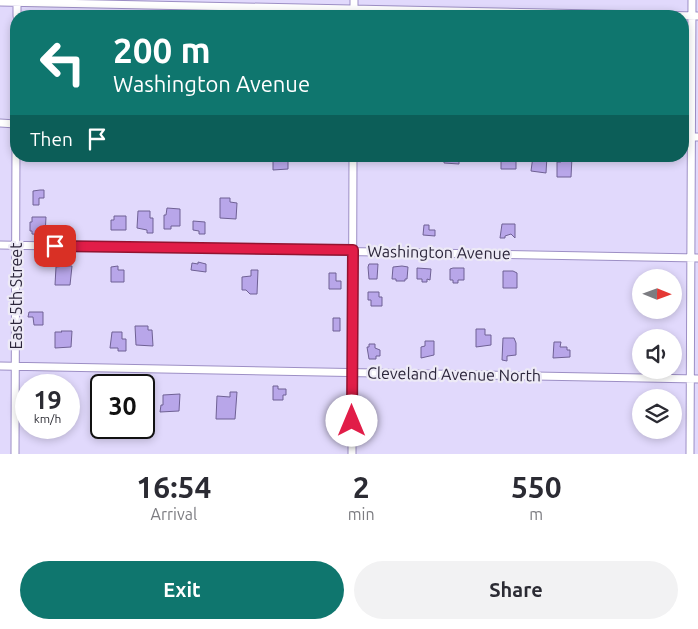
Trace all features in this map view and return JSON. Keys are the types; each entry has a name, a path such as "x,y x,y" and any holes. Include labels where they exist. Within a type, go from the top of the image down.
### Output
{"street":[{"path":"690,454 694,378 695,16 692,0"},
{"path":"0,2 293,10"},
{"name":"East 5th Street","path":"15,454 16,162"},
{"path":"352,454 353,162"},
{"name":"Washington Avenue","path":"0,245 353,250 694,258"},
{"name":"Cleveland Avenue North","path":"0,366 694,378"}],"building":[{"path":"273,162 288,162 288,169 273,170"},
{"path":"459,162 459,164 444,163"},
{"path":"501,162 516,162 516,169 501,169"},
{"path":"532,162 547,162 546,173 531,171"},
{"path":"557,162 572,162 571,177 557,177"},
{"path":"44,190 44,198 39,198 39,205 33,205 33,191"},
{"path":"220,198 230,198 230,202 237,203 236,219 220,218"},
{"path":"167,208 180,209 180,226 171,226 171,229 164,229 164,215 166,215"},
{"path":"138,211 150,211 150,218 153,218 153,233 147,233 147,230 137,228"},
{"path":"114,216 126,216 126,230 111,230 111,220 114,220"},
{"path":"32,217 46,217 45,235 32,234 30,222 32,222"},
{"path":"193,221 205,222 205,234 199,234 199,231 193,230"},
{"path":"502,224 515,224 515,238 511,234 505,236 505,238 500,238"},
{"path":"424,225 429,225 429,230 435,230 435,236 423,235"},
{"path":"198,262 206,264 206,272 191,270 192,263 198,264"},
{"path":"369,264 378,264 377,279 369,279"},
{"path":"72,266 70,285 55,285 56,267"},
{"path":"118,266 118,270 124,270 124,282 111,282 111,267"},
{"path":"393,267 408,267 407,279 405,281 396,281 396,279 392,279"},
{"path":"417,268 431,269 430,280 427,279 427,282 422,282 422,279 417,279"},
{"path":"464,268 464,280 458,280 458,283 453,283 453,280 450,280 450,269"},
{"path":"251,270 258,270 257,294 250,294 246,290 242,290 242,277 251,276"},
{"path":"503,271 517,273 517,288 503,288"},
{"path":"329,273 336,273 336,281 341,281 341,289 329,289"},
{"path":"368,292 379,292 379,297 382,297 382,306 371,306 371,300 368,300"},
{"path":"29,312 43,312 43,325 34,325 33,317 28,317"},
{"path":"333,318 340,318 340,331 333,331"},
{"path":"135,326 148,326 148,330 152,330 153,346 136,345"},
{"path":"476,329 485,329 485,335 491,335 491,345 476,347"},
{"path":"72,331 71,347 55,348 55,332"},
{"path":"112,332 122,332 122,339 126,339 126,351 110,348"},
{"path":"503,338 514,338 516,343 516,355 507,356 507,361 502,360"},
{"path":"425,341 434,341 434,355 421,358 421,347 425,346"},
{"path":"554,342 561,342 560,347 567,347 567,350 570,350 570,357 553,358"},
{"path":"369,344 375,344 375,348 380,350 380,356 376,356 376,359 369,359 367,347 369,347"},
{"path":"273,386 278,386 278,389 286,389 286,395 283,395 283,400 273,400"},
{"path":"230,392 237,392 235,419 216,419 217,396 230,397"},
{"path":"180,394 179,411 160,412 161,405 163,405 163,395"}],"route":[{"path":"55,246 353,250 352,421"}]}
